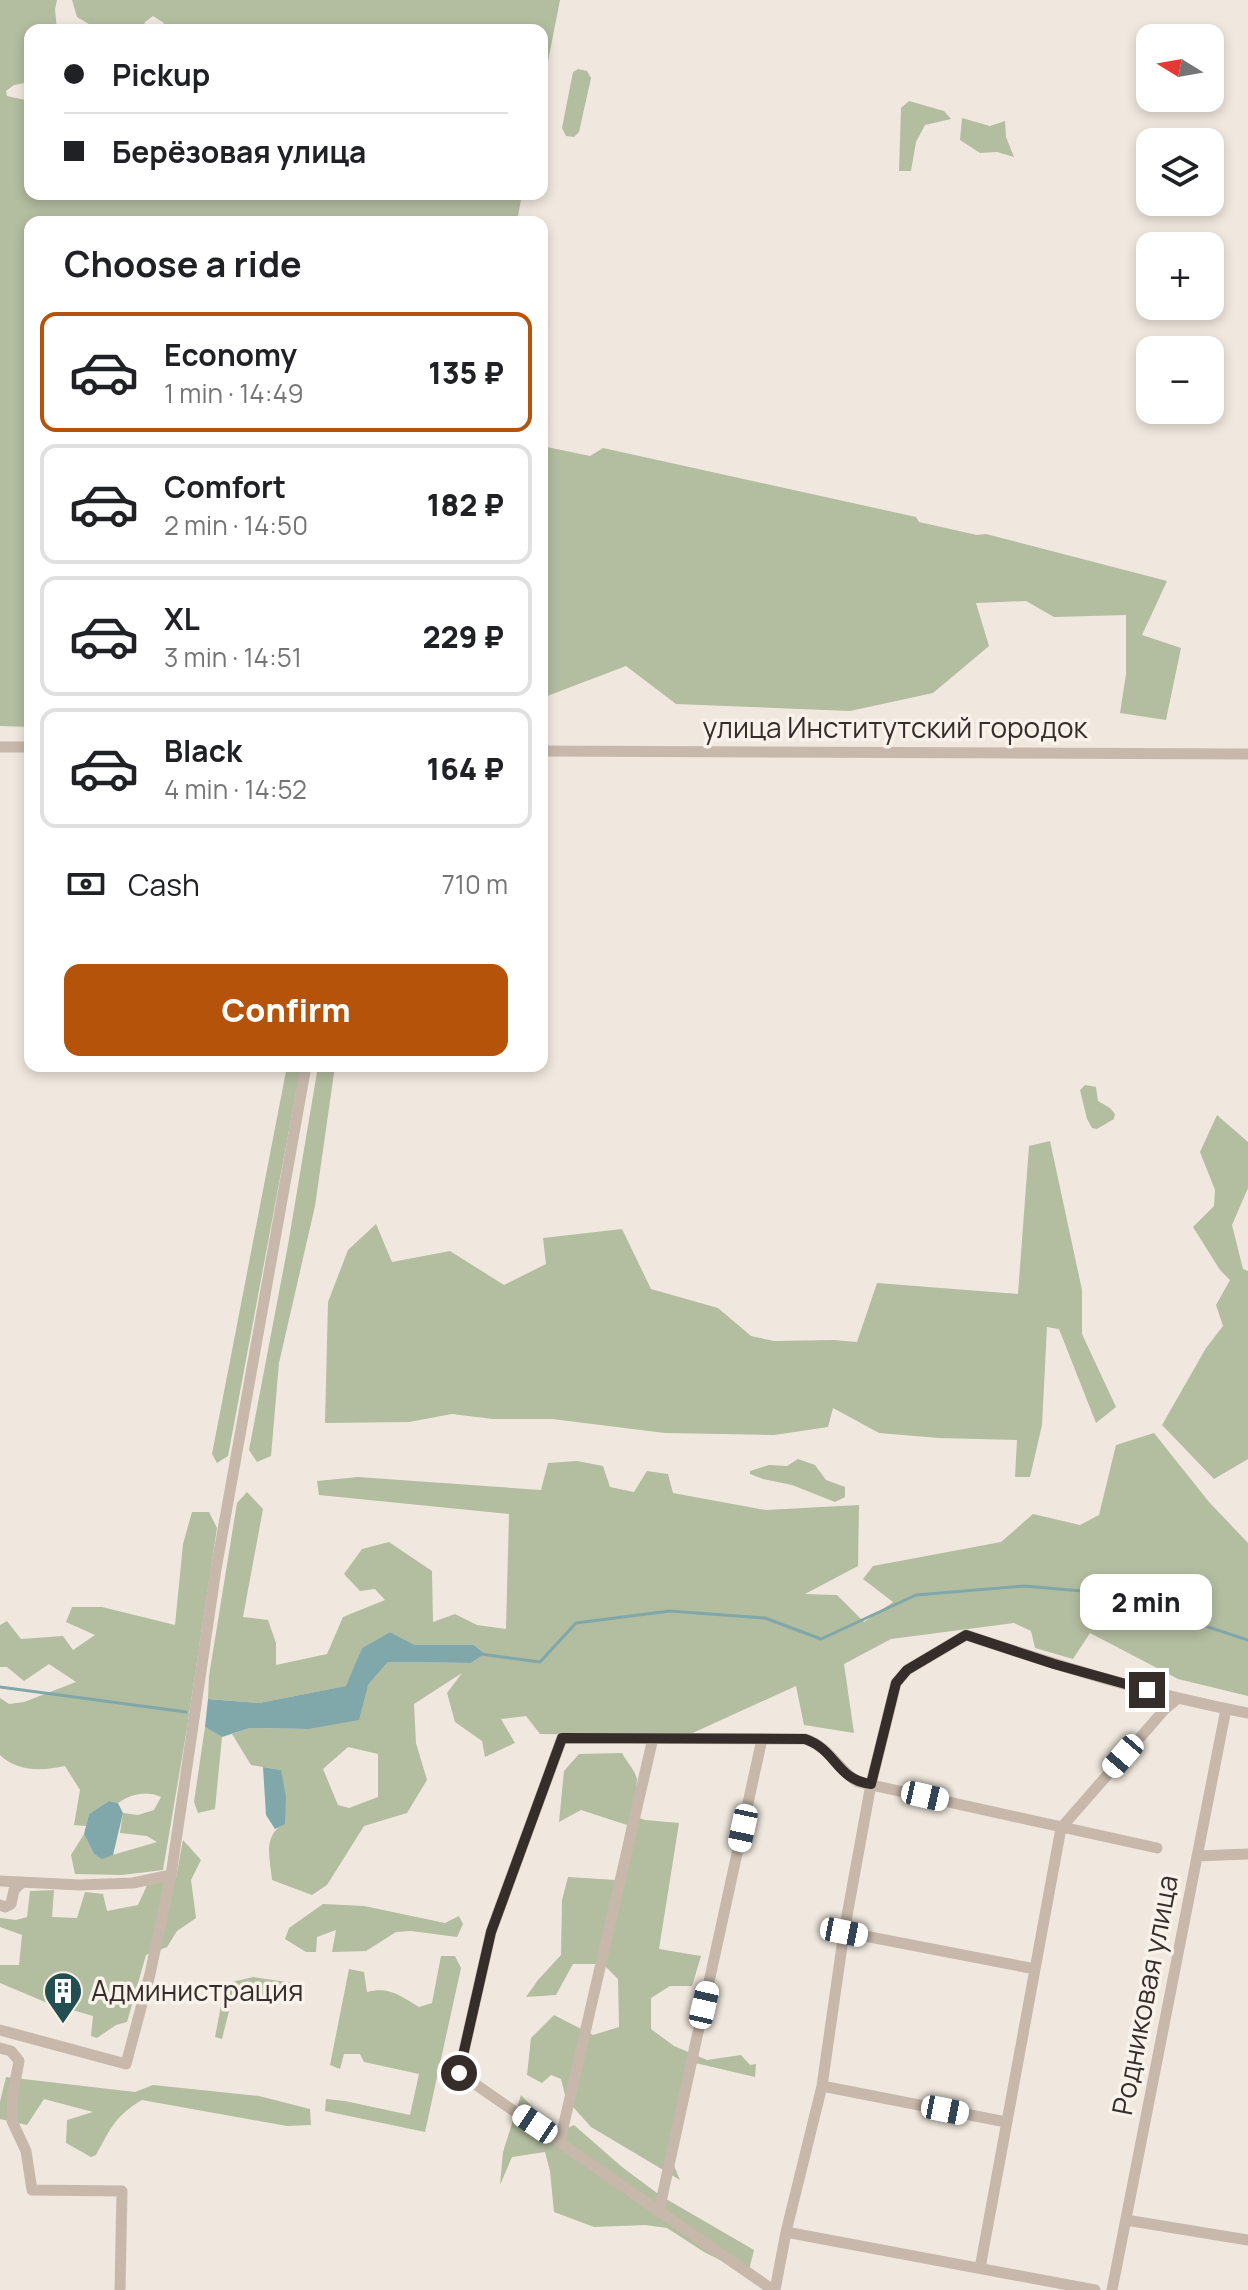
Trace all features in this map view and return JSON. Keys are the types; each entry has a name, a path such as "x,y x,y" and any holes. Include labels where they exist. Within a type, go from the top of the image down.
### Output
{"street":[{"path":"0,747 24,747"},
{"name":"улица Институтский городок","path":"548,751 1248,754"},
{"path":"0,2030 126,2064 150,1974 176,1849 216,1569 305,1072"},
{"path":"1157,1848 1061,1828 871,1784 858,1782 848,1776 817,1743 805,1739 562,1738 491,1932 459,2073 774,2290 822,2086 844,1932 871,1784 896,1683 907,1670 966,1635 1177,1699 1248,1713"},
{"path":"980,2268 1061,1828 1177,1699"},
{"name":"Родниковая улица","path":"1112,2290 1226,1709"},
{"path":"560,2141 653,1738"},
{"path":"659,2211 762,1739"},
{"path":"1197,1856 1248,1854"},
{"path":"0,1881 80,1885 133,1883 171,1875"},
{"path":"0,1905 5,1907 11,1904 14,1890 22,1882"},
{"path":"844,1932 1035,1969"},
{"path":"0,2048 11,2051 19,2061 12,2121 26,2151 32,2190 122,2191 120,2290"},
{"path":"822,2086 1006,2122"},
{"path":"1126,2220 1248,2240"},
{"path":"786,2232 1095,2290"}],"green space":[{"path":"0,0 57,0 56,24 24,24 24,83 6,91 7,96 24,100 24,200 521,200 518,216 24,216 24,727 0,726"},
{"path":"72,0 560,0 548,61 548,24 163,24 153,16 144,24 89,24 77,17"},
{"path":"578,69 587,71 591,78 579,132 574,137 566,136 562,128 573,72"},
{"path":"909,101 944,111 951,119 925,125 916,142 911,171 899,171 901,108"},
{"path":"962,118 990,126 1005,121 1006,137 1014,157 997,152 980,153 960,140"},
{"path":"548,447 590,456 603,448 916,517 919,522 977,535 986,534 1167,581 1142,635 1181,648 1166,720 1120,713 1126,674 1126,615 1054,617 1026,601 976,603 989,646 933,693 850,711 676,704 626,666 548,696"},
{"path":"286,1072 300,1072 228,1456 217,1463 212,1454"},
{"path":"317,1072 334,1072 315,1206 279,1363 271,1456 257,1462 249,1450"},
{"path":"1085,1085 1096,1087 1098,1101 1115,1114 1114,1119 1097,1129 1092,1128 1087,1119 1080,1090"},
{"path":"1217,1115 1248,1142 1248,1188 1232,1225 1243,1269 1248,1271 1248,1459 1214,1479 1162,1425 1206,1348 1223,1326 1216,1305 1230,1280 1220,1270 1193,1227 1214,1206 1215,1190 1200,1152"},
{"path":"1050,1141 1082,1290 1082,1334 1116,1407 1096,1423 1059,1329 1047,1327 1042,1425 1030,1477 1015,1477 1017,1440 879,1433 833,1408 828,1427 774,1435 665,1433 552,1419 493,1419 452,1414 409,1422 325,1423 328,1302 348,1250 376,1224 392,1262 450,1251 504,1285 546,1264 543,1238 622,1229 651,1289 718,1308 751,1336 774,1341 857,1342 877,1283 1018,1294 1029,1146"},
{"path":"1154,1433 1209,1502 1248,1543 1248,1696 1178,1679 1090,1633 1073,1659 1035,1648 1031,1631 1014,1623 891,1639 844,1664 854,1733 804,1725 796,1686 686,1736 540,1734 526,1716 501,1719 515,1743 485,1757 482,1741 455,1722 447,1693 462,1673 414,1704 416,1743 427,1780 407,1813 364,1826 327,1885 312,1895 272,1880 270,1841 285,1823 281,1770 251,1765 232,1734 250,1728 308,1729 368,1685 388,1662 471,1663 485,1654 474,1645 415,1645 390,1632 362,1648 347,1686 259,1703 208,1699 237,1503 247,1492 263,1509 243,1617 268,1620 276,1643 276,1665 327,1654 343,1617 385,1600 375,1589 360,1591 344,1574 362,1549 389,1542 432,1571 433,1622 455,1614 477,1625 506,1629 509,1514 319,1495 317,1481 358,1477 541,1490 548,1463 577,1461 603,1466 610,1487 634,1492 647,1471 668,1474 673,1493 766,1510 859,1505 858,1566 805,1594 837,1595 864,1622 893,1602 863,1579 873,1566 1001,1542 1033,1514 1080,1525 1099,1515 1116,1445","holes":["348,1747 378,1754 378,1797 349,1808 338,1805 323,1769"]},
{"path":"798,1459 815,1465 826,1480 845,1487 845,1497 835,1502 792,1485 750,1474 750,1471 769,1465 787,1466"},
{"path":"192,1512 209,1512 217,1528 163,1870 122,1875 75,1874 71,1855 84,1834 94,1854 102,1858 157,1842 147,1836 120,1833 123,1813 138,1815 154,1810 161,1797 145,1793 118,1803 109,1801 89,1814 86,1826 74,1825 80,1790 65,1766 31,1769 15,1765 0,1755 0,1698 9,1704 24,1702 76,1682 49,1664 24,1681 7,1667 0,1667 0,1625 7,1621 21,1639 63,1636 73,1650 95,1635 66,1622 72,1607 102,1607 175,1625 183,1544"},
{"path":"205,1727 222,1737 215,1809 198,1813 194,1802"},
{"path":"622,1753 637,1779 634,1816 679,1823 659,1949 701,1956 692,1986 670,1986 651,1998 651,2029 674,2046 707,2060 741,2055 750,2065 756,2064 755,2077 691,2062 672,2161 680,2180 591,2127 566,2099 561,2079 551,2075 542,2083 527,2075 531,2038 554,2015 593,2035 619,2027 618,1979 603,1964 573,1964 556,1995 526,1997 561,1955 562,1900 568,1877 616,1880 627,1825 581,1810 559,1822 564,1771 579,1754"},
{"path":"183,1840 201,1860 191,1880 196,1918 177,1931 167,1947 146,1955 127,2022 116,2025 97,2038 91,2036 93,2016 45,2002 0,1983 0,1965 19,1965 22,1935 0,1927 0,1918 16,1920 27,1917 30,1891 54,1890 52,1917 77,1918 85,1892 103,1894 107,1911 138,1905 148,1883 176,1878"},
{"path":"323,1904 364,1906 445,1923 459,1916 463,1924 457,1937 396,1932 366,1951 332,1952 336,1930 317,1937 316,1952 306,1952 285,1939 289,1928"},
{"path":"441,1956 455,1956 461,1968 425,2132 325,2111 326,2099 410,2115 419,2074 364,2062 360,2054 344,2054 340,2069 330,2065 349,1969 364,1972 367,1992 388,1991 419,2007 432,2003"},
{"path":"253,1977 294,1983 288,1993 231,2003 222,2039 215,2037 222,2001 232,1982"},
{"path":"6,2077 135,2092 153,2085 259,2096 310,2109 311,2125 287,2126 142,2100 120,2117 96,2155 91,2157 66,2143 67,2120 93,2112 44,2099 27,2125 0,2119 0,2102"},
{"path":"521,2095 539,2114 548,2137 574,2125 661,2196 754,2250 748,2274 704,2252 667,2228 645,2225 594,2227 554,2212 545,2152 512,2157 500,2185 503,2152"}],"water":[{"path":"390,1632 415,1645 474,1645 485,1654 471,1663 388,1662 368,1685 359,1720 308,1729 250,1728 222,1737 205,1727 208,1699 259,1703 346,1686 362,1648"},
{"path":"263,1767 281,1770 286,1797 285,1824 275,1829 266,1815"},
{"path":"109,1801 118,1803 123,1813 113,1855 102,1859 94,1854 84,1834 89,1814"}],"waterway":[{"path":"481,1654 540,1662 576,1623 670,1611 765,1618 821,1639 916,1595 1024,1586 1105,1593 1248,1640"},
{"path":"0,1687 186,1712"}],"place":[{"name":"Администрация","path":"63,2025"}],"route":[{"path":"459,2073 491,1932 562,1738 805,1739 817,1743 848,1776 871,1784 896,1683 907,1670 966,1635 1147,1690"}]}
